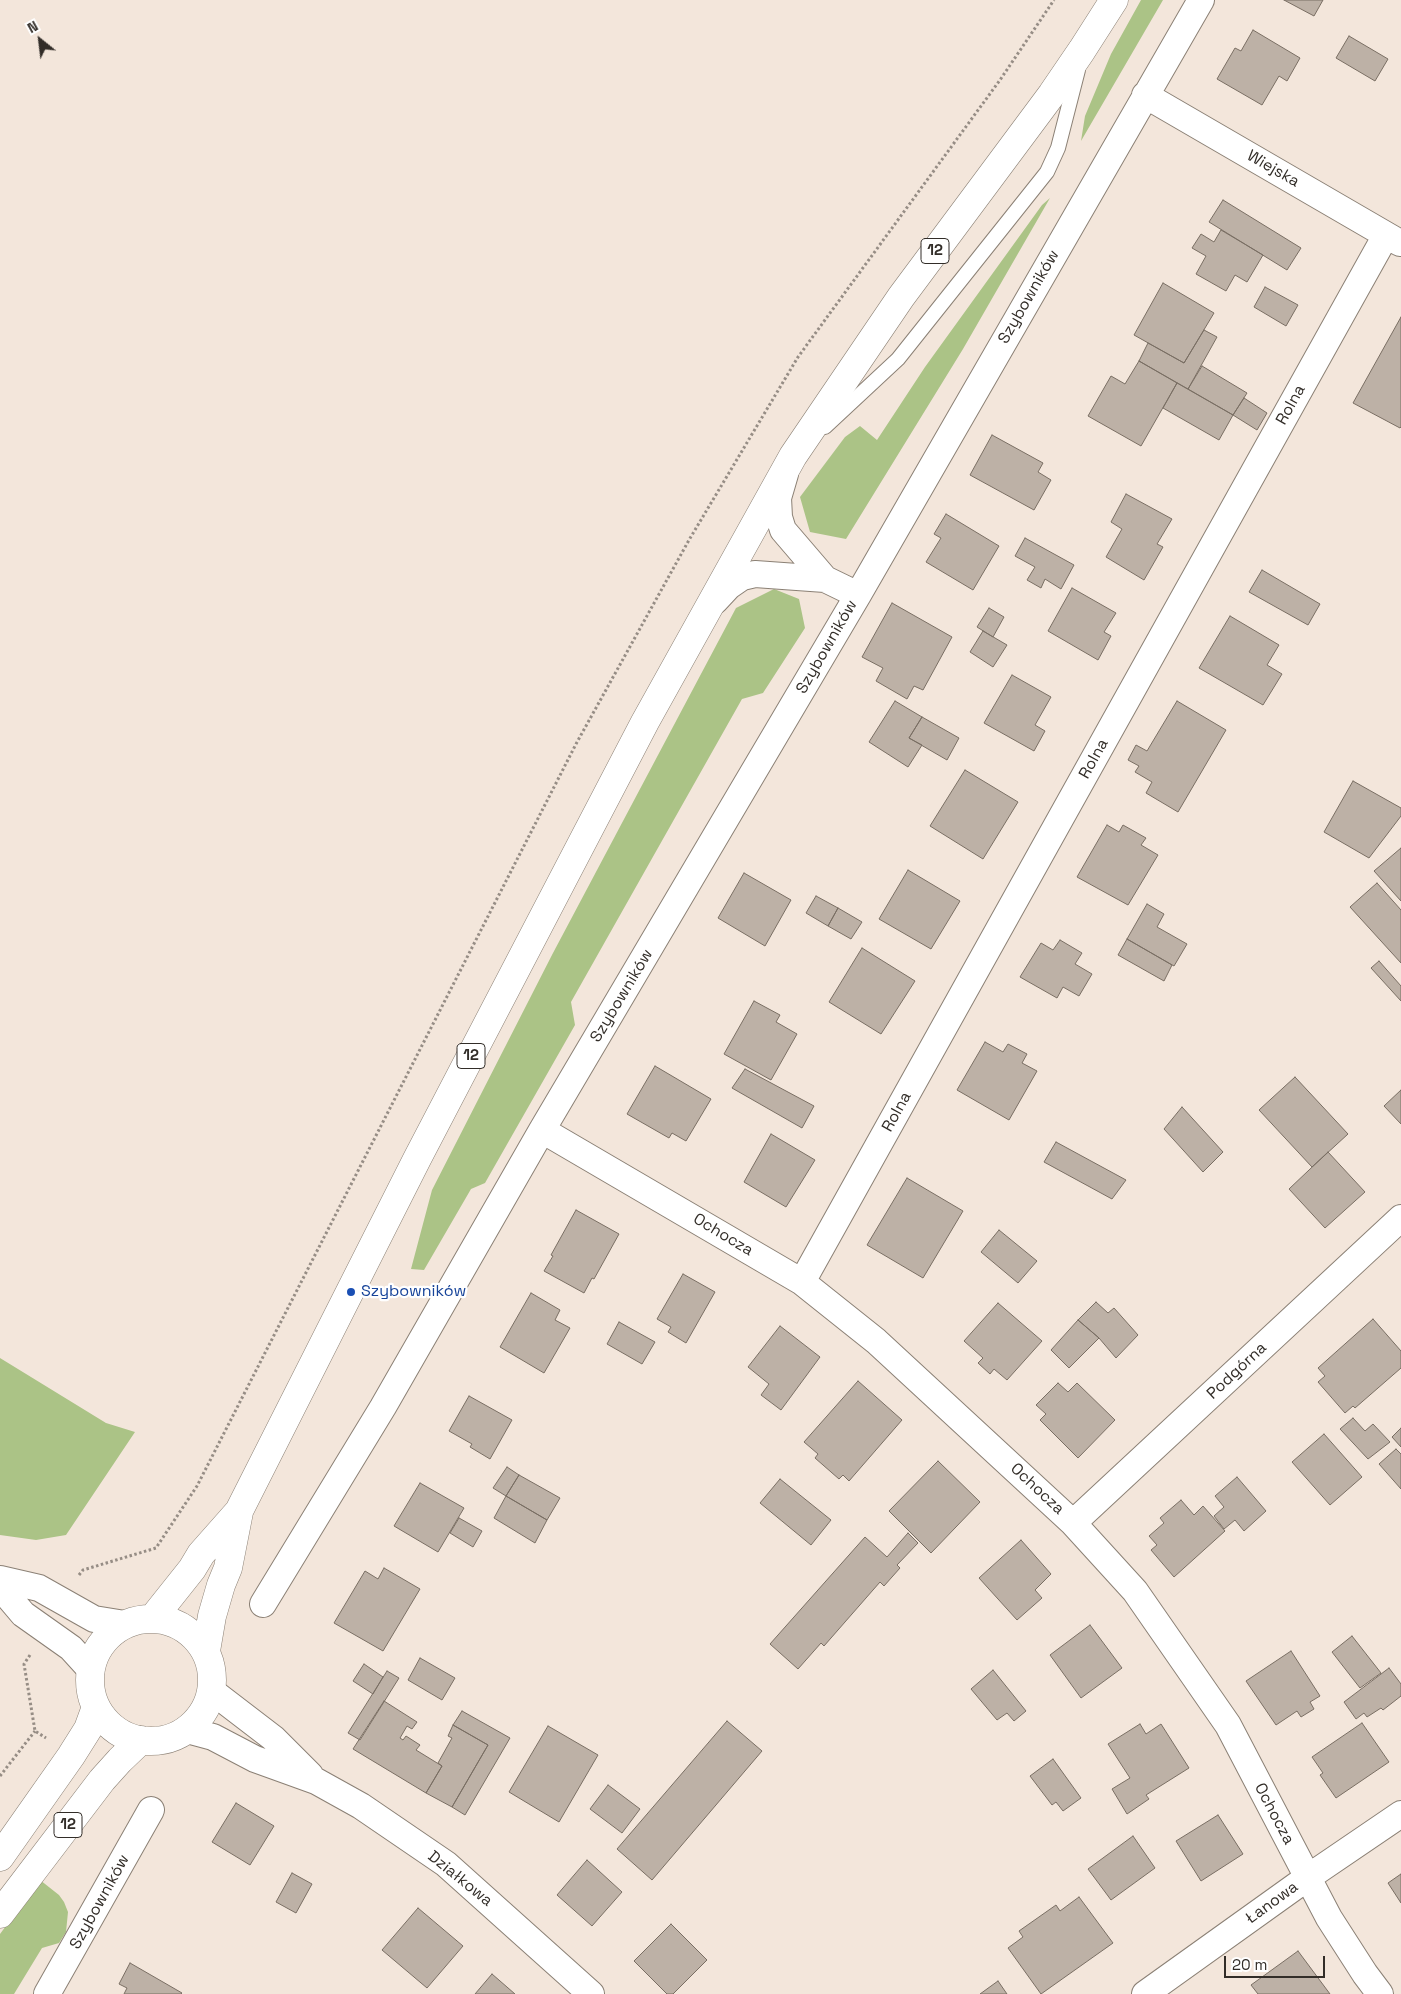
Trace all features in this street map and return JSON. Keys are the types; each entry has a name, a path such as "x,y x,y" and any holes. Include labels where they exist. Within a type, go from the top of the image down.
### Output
{"main road":[{"name":"Szybowników","path":"206,1651 212,1616 228,1568 240,1511 417,1159 645,722 790,462 901,297 1082,50 1114,0"},
{"name":"Szybowników","path":"153,1618 192,1569 201,1554 240,1511"},
{"name":"12","path":"153,1618 171,1621 185,1628 197,1638 206,1651 212,1668 212,1692 202,1714 187,1730 176,1736 157,1741 141,1740 122,1734 108,1723 96,1707 90,1687 91,1670 98,1650 109,1635 125,1624 153,1618"},
{"name":"12","path":"0,1857 71,1756 88,1728 96,1707"},
{"name":"12","path":"0,1914 102,1780 141,1740"}],"street":[{"name":"Szybowników","path":"263,1604 383,1407 542,1130 858,595 1145,94 1201,0"},
{"name":"Wiejska","path":"1145,94 1394,240"},
{"name":"Rolna","path":"802,1282 1394,240"},
{"name":"Szybowników","path":"790,462 778,498 779,517 783,530 825,579"},
{"name":"Szybowników","path":"710,605 729,586 742,577 755,574 825,579 858,595"},
{"name":"Ochocza","path":"542,1130 802,1282 876,1340 1073,1523 1135,1591 1228,1725 1329,1918 1380,1994"},
{"name":"Podgórna","path":"1073,1523 1401,1218"},
{"path":"0,1579 39,1588 94,1619 125,1624"},
{"path":"0,1587 23,1614 71,1648 91,1670"},
{"name":"Działkowa","path":"212,1692 273,1738 316,1781"},
{"name":"Działkowa","path":"187,1730 213,1737 255,1759 316,1781 361,1806 446,1864 591,1994"},
{"name":"Szybowników","path":"47,1994 151,1810"},
{"name":"Łanowa","path":"1145,1994 1307,1878 1401,1814"}],"lane":[{"name":"Szybowników","path":"790,462 898,359 1046,172 1058,148 1082,50"}],"path":[{"path":"156,1548 197,1486 576,744 690,540 798,357 1000,80 1054,0"},
{"path":"0,1776 35,1731"}],"green space":[{"path":"1141,0 1163,0 1081,141 1085,116 1111,54"},
{"path":"1050,198 963,349 846,539 810,532 800,497 845,437 860,426 877,440 925,367 1042,205"},
{"path":"774,589 799,599 805,628 763,693 742,699 571,1002 575,1025 485,1183 471,1189 424,1270 411,1269 432,1190 553,953 736,608"},
{"path":"0,1358 106,1423 135,1432 66,1535 36,1540 0,1535"},
{"path":"40,1880 59,1895 64,1902 68,1912 66,1932 59,1943 42,1948 14,1994 0,1994 0,1934"}],"building":[{"path":"1284,0 1323,0 1314,16"},
{"path":"1253,30 1300,58 1287,81 1279,76 1262,105 1217,79 1235,48 1241,51"},
{"path":"1349,36 1388,59 1375,81 1336,58"},
{"path":"1223,200 1301,248 1287,270 1209,222"},
{"path":"1221,230 1263,255 1247,282 1235,275 1226,291 1196,274 1206,256 1192,248 1201,234 1214,242"},
{"path":"1163,283 1214,313 1184,363 1134,335"},
{"path":"1265,287 1298,305 1286,326 1254,307"},
{"path":"1401,317 1401,427 1400,428 1353,403"},
{"path":"1204,330 1217,337 1188,389 1139,361 1148,343 1184,363"},
{"path":"1139,361 1177,383 1141,446 1088,416 1111,376 1125,384"},
{"path":"1202,366 1247,393 1233,415 1188,389"},
{"path":"1177,383 1233,415 1219,440 1163,408"},
{"path":"1244,398 1267,413 1257,430 1233,415"},
{"path":"992,435 1043,463 1038,472 1051,480 1034,510 970,475"},
{"path":"1126,494 1172,519 1157,544 1163,547 1144,580 1106,557 1122,529 1111,522"},
{"path":"946,514 999,546 973,590 926,562 941,538 934,534"},
{"path":"1025,538 1074,565 1061,589 1045,579 1041,588 1027,580 1035,567 1015,556"},
{"path":"1262,570 1320,604 1308,625 1249,592"},
{"path":"1072,588 1116,613 1104,632 1111,636 1098,660 1048,631"},
{"path":"892,603 952,637 923,690 914,686 907,699 876,681 883,668 862,657"},
{"path":"989,608 1004,617 993,637 977,627"},
{"path":"1230,616 1279,645 1267,665 1282,674 1263,705 1199,668"},
{"path":"983,631 1007,645 993,667 970,652"},
{"path":"1012,675 1051,697 1035,725 1045,731 1034,751 984,723"},
{"path":"895,701 922,717 909,738 922,745 908,767 869,742"},
{"path":"1177,701 1226,730 1178,812 1146,793 1152,782 1135,772 1139,766 1128,760 1136,745 1147,751"},
{"path":"922,717 959,738 947,760 909,738"},
{"path":"965,770 1018,802 983,859 930,826"},
{"path":"1353,781 1401,808 1401,816 1369,858 1324,832"},
{"path":"1107,825 1119,832 1123,825 1146,838 1141,845 1158,855 1128,905 1077,877"},
{"path":"1401,848 1401,901 1374,871"},
{"path":"908,870 960,901 931,949 879,919"},
{"path":"744,873 791,900 765,946 718,918"},
{"path":"1377,883 1401,910 1401,963 1350,907"},
{"path":"816,896 838,908 828,926 806,913"},
{"path":"1147,904 1164,914 1157,927 1187,944 1174,966 1127,939"},
{"path":"838,908 862,922 851,939 828,926"},
{"path":"1127,939 1172,965 1164,981 1118,955"},
{"path":"1060,940 1082,953 1075,964 1092,974 1079,996 1063,987 1057,998 1020,977 1041,943 1053,950"},
{"path":"862,948 915,981 881,1034 829,1002"},
{"path":"1379,961 1401,986 1401,1001 1371,968"},
{"path":"754,1001 780,1015 776,1022 797,1034 771,1080 724,1054"},
{"path":"985,1042 1003,1052 1008,1044 1027,1054 1022,1063 1037,1071 1009,1120 957,1090"},
{"path":"655,1066 711,1099 686,1141 672,1133 669,1138 627,1114"},
{"path":"745,1069 814,1106 802,1128 732,1088"},
{"path":"1295,1077 1348,1134 1312,1167 1259,1110"},
{"path":"1401,1090 1401,1124 1384,1106"},
{"path":"1182,1107 1223,1152 1203,1172 1164,1129"},
{"path":"771,1134 815,1160 786,1207 744,1182"},
{"path":"1056,1142 1126,1180 1112,1199 1044,1162"},
{"path":"1328,1152 1365,1192 1325,1228 1289,1189"},
{"path":"907,1178 963,1211 923,1278 867,1245"},
{"path":"576,1210 619,1234 584,1293 544,1271"},
{"path":"999,1230 1037,1261 1018,1283 981,1252"},
{"path":"683,1274 715,1292 686,1343 668,1332 671,1327 657,1319"},
{"path":"531,1293 560,1310 555,1320 570,1328 544,1373 500,1347"},
{"path":"1096,1302 1108,1313 1114,1308 1138,1335 1116,1358 1099,1338 1078,1320"},
{"path":"998,1303 1042,1341 1007,1380 994,1369 990,1374 978,1363 983,1358 964,1341"},
{"path":"1373,1319 1401,1351 1401,1368 1355,1408 1353,1406 1345,1413 1318,1382 1325,1376 1318,1368"},
{"path":"1078,1320 1099,1338 1069,1368 1051,1350"},
{"path":"619,1322 655,1342 642,1364 607,1344"},
{"path":"780,1326 820,1357 781,1410 761,1395 769,1384 748,1367"},
{"path":"858,1381 902,1420 849,1481 843,1475 839,1479 815,1458 818,1454 804,1442"},
{"path":"1058,1383 1068,1392 1077,1383 1115,1420 1078,1458 1040,1420 1046,1414 1036,1405"},
{"path":"469,1396 512,1420 490,1459 470,1447 472,1444 449,1431"},
{"path":"1353,1418 1365,1431 1373,1424 1390,1442 1368,1459 1340,1429"},
{"path":"1401,1428 1401,1447 1392,1437"},
{"path":"1324,1434 1362,1477 1330,1505 1292,1462"},
{"path":"1396,1449 1401,1454 1401,1489 1379,1464"},
{"path":"938,1461 980,1502 931,1553 889,1511"},
{"path":"507,1467 519,1475 506,1496 493,1488"},
{"path":"519,1475 560,1498 547,1520 506,1496"},
{"path":"1237,1477 1266,1511 1244,1531 1235,1520 1224,1529 1214,1516 1224,1507 1215,1496"},
{"path":"780,1479 831,1520 811,1545 760,1503"},
{"path":"420,1483 464,1508 438,1552 394,1526"},
{"path":"506,1496 547,1520 535,1543 494,1518"},
{"path":"1181,1500 1194,1515 1203,1506 1225,1531 1174,1577 1151,1550 1157,1545 1149,1536 1164,1523 1160,1518"},
{"path":"459,1518 482,1531 473,1547 450,1533"},
{"path":"908,1533 918,1543 897,1565 900,1568 884,1586 880,1582 824,1646 821,1643 798,1669 770,1644 865,1537 887,1557"},
{"path":"1021,1540 1051,1574 1035,1590 1042,1598 1017,1620 979,1578"},
{"path":"384,1568 420,1589 383,1651 334,1623 365,1571 378,1579"},
{"path":"1090,1625 1122,1668 1081,1698 1050,1655"},
{"path":"1352,1636 1381,1673 1360,1688 1332,1652"},
{"path":"1291,1651 1320,1696 1310,1702 1314,1709 1301,1717 1297,1711 1276,1725 1246,1681"},
{"path":"420,1658 455,1678 442,1700 408,1680"},
{"path":"364,1664 383,1677 373,1694 353,1681"},
{"path":"1389,1668 1401,1684 1401,1696 1383,1710 1381,1708 1367,1717 1364,1713 1356,1719 1344,1702"},
{"path":"993,1670 1026,1711 1014,1721 1007,1713 997,1720 971,1689"},
{"path":"387,1671 399,1678 360,1740 348,1733"},
{"path":"384,1701 417,1722 412,1729 407,1726 400,1738 403,1740 406,1736 420,1745 416,1750 442,1766 426,1793 353,1749"},
{"path":"462,1711 510,1738 465,1815 452,1807 488,1745 453,1725"},
{"path":"727,1721 762,1751 652,1880 617,1849"},
{"path":"1362,1723 1389,1762 1336,1798 1320,1775 1323,1773 1312,1757"},
{"path":"1140,1724 1146,1734 1161,1724 1189,1768 1146,1795 1149,1799 1127,1814 1112,1789 1130,1778 1108,1744"},
{"path":"453,1725 488,1745 452,1807 426,1793 442,1766 438,1763 452,1738 448,1736"},
{"path":"548,1726 598,1755 559,1822 509,1792"},
{"path":"1053,1759 1081,1798 1063,1811 1056,1802 1052,1805 1030,1776"},
{"path":"608,1785 640,1809 622,1833 590,1809"},
{"path":"236,1803 274,1826 250,1865 212,1842"},
{"path":"1218,1815 1243,1854 1201,1881 1176,1841"},
{"path":"1133,1836 1155,1868 1111,1900 1088,1869"},
{"path":"587,1860 622,1892 592,1926 557,1895"},
{"path":"292,1873 312,1884 296,1913 276,1902"},
{"path":"1401,1874 1401,1903 1388,1883"},
{"path":"1079,1897 1113,1943 1041,1994 1008,1948 1023,1937 1019,1931 1056,1905 1060,1911"},
{"path":"418,1908 463,1946 427,1988 382,1950"},
{"path":"671,1924 707,1960 673,1994 667,1994 634,1961"},
{"path":"1298,1951 1330,1994 1258,1994 1251,1985"},
{"path":"130,1963 182,1993 124,1994 127,1988 119,1984"},
{"path":"492,1974 515,1994 475,1994"},
{"path":"998,1981 1007,1994 980,1994"}],"place":[{"name":"Szybowników","path":"351,1292"}]}
